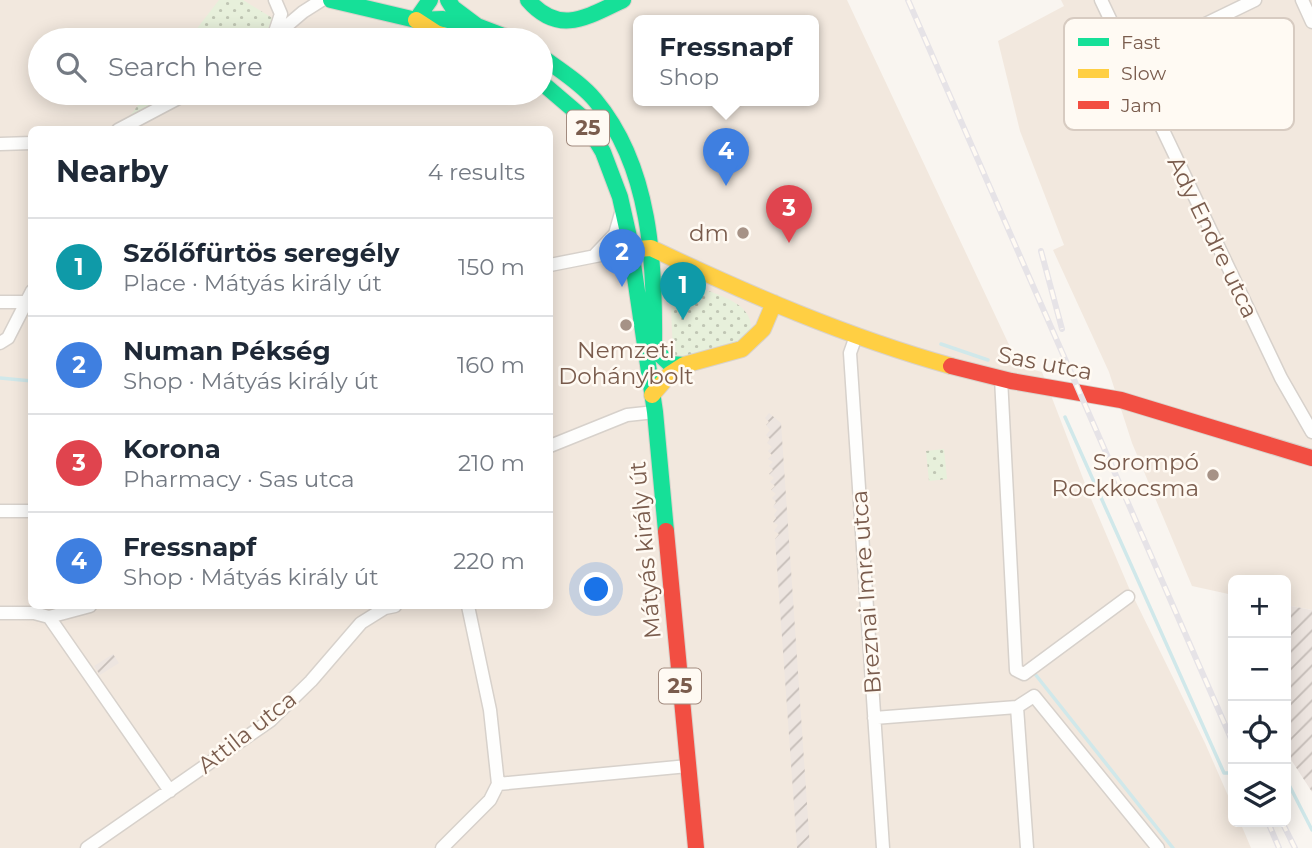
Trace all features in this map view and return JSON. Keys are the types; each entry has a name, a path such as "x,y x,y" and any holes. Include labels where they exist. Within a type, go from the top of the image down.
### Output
{"main road":[{"path":"330,1 371,0"},
{"path":"416,0 416,20"},
{"path":"416,20 430,0"},
{"path":"448,0 453,8 477,26"},
{"path":"528,0 532,7 549,19 567,23 623,0"},
{"path":"330,1 416,20 443,19 482,28"},
{"path":"416,20 428,28"},
{"name":"Mátyás király út","path":"553,65 595,100 619,141 637,186 651,248 654,284 654,349 650,373"},
{"name":"Mátyás király út","path":"553,92 582,117 603,152 623,206 643,344 650,373 696,848"},
{"name":"Sas utca","path":"631,249 651,248 774,303 906,353 1001,378 1138,404 1308,457"},
{"path":"653,403 670,374 684,365 742,349 763,329 774,303"},
{"path":"654,349 670,364 684,365"}],"street":[{"path":"275,0 281,15 276,28"},
{"name":"Ady Endre utca","path":"1101,0 1109,18"},
{"path":"1218,18 1255,0"},
{"path":"1302,0 1312,22"},
{"path":"284,28 303,12 330,1"},
{"path":"126,126 165,105"},
{"name":"Ady Endre utca","path":"1162,130 1281,378 1312,433 1308,457"},
{"path":"0,144 28,143"},
{"path":"594,256 615,234 623,206"},
{"path":"553,264 631,249"},
{"path":"0,302 28,297"},
{"path":"0,343 8,338 28,299"},
{"name":"Breznai Imre utca","path":"856,336 850,353 883,848"},
{"path":"1001,378 1016,670 1024,674 1128,597"},
{"path":"553,445 653,403"},
{"path":"0,511 28,511"},
{"path":"0,613 34,613 49,618 80,609"},
{"name":"Attila utca","path":"87,848 271,720 311,681 361,623 383,609"},
{"path":"442,848 490,800 498,784 490,710 469,609"},
{"path":"49,618 170,790"},
{"path":"874,718 1017,707 1034,696 1158,848"},
{"path":"1017,707 1027,848"},
{"path":"498,784 688,766"}],"shaded area":[{"path":"0,0 847,0 1019,366 1042,372 1129,588 1228,796 1228,827 1242,827 1251,848 0,848"},
{"path":"1061,0 1312,0 1312,610 1291,606 1291,575 1228,575 1228,594 1192,586 1132,443 1109,372 1053,250 1064,245 1020,131 998,41 1064,6"},
{"path":"769,413 781,423 810,848 797,848 775,539 779,534 774,531 778,525 773,522 777,510 773,507 776,502 772,498 776,494 771,490 775,486 770,482 774,478 769,474 773,470 769,466 773,462 768,459 772,455 768,451 772,447 767,443 770,439 766,435 770,430 766,425 769,422 765,418"},
{"path":"1291,606 1312,610 1312,792 1291,760"},
{"path":"113,654 119,663 100,675 94,666"}],"green space":[{"path":"219,0 243,0 274,19 270,28 197,28"},
{"path":"138,105 155,105 127,120"},
{"path":"679,282 713,292 736,303 750,319 751,329 746,340 715,352 685,358 676,356 673,351 670,290"},
{"path":"944,449 947,479 929,481 926,451"}],"waterway":[{"path":"941,344 988,360"},
{"path":"0,378 28,381"},
{"path":"1065,417 1224,773 1228,773"},
{"path":"1035,674 1173,848"},
{"path":"1291,789 1312,830"}],"railway":[{"path":"908,0 1228,732"},
{"path":"1041,251 1062,329"},
{"path":"1270,827 1279,848"},
{"path":"1284,827 1295,848"}],"traffic: fast":[{"path":"331,0 416,20 443,19 482,28"},
{"path":"416,20 430,0"},
{"path":"448,0 453,8 477,26"},
{"path":"528,0 551,18 562,20 585,17 623,0"},
{"path":"553,65 595,100 614,126 639,185 651,249 654,345"},
{"path":"553,92 582,117 603,152 620,197 629,237 655,412 666,531"},
{"path":"654,349 670,364 684,365"}],"traffic: slow":[{"path":"416,20 428,28"},
{"path":"637,249 651,248 798,313 874,342 951,366"},
{"path":"652,395 670,374 684,365 742,349 763,329 774,303"}],"traffic: jam":[{"path":"951,366 1011,381 1121,400 1312,458"},
{"path":"666,531 696,848"}],"place":[{"name":"Fressnapf","path":"726,186"},
{"name":"dm","path":"743,233"},
{"name":"Korona","path":"789,243"},
{"name":"Numan Pékség","path":"622,287"},
{"name":"Szőlőfürtös seregély","path":"683,320"},
{"name":"Nemzeti Dohánybolt","path":"626,325"},
{"name":"Sorompó Rockkocsma","path":"1213,475"}]}
